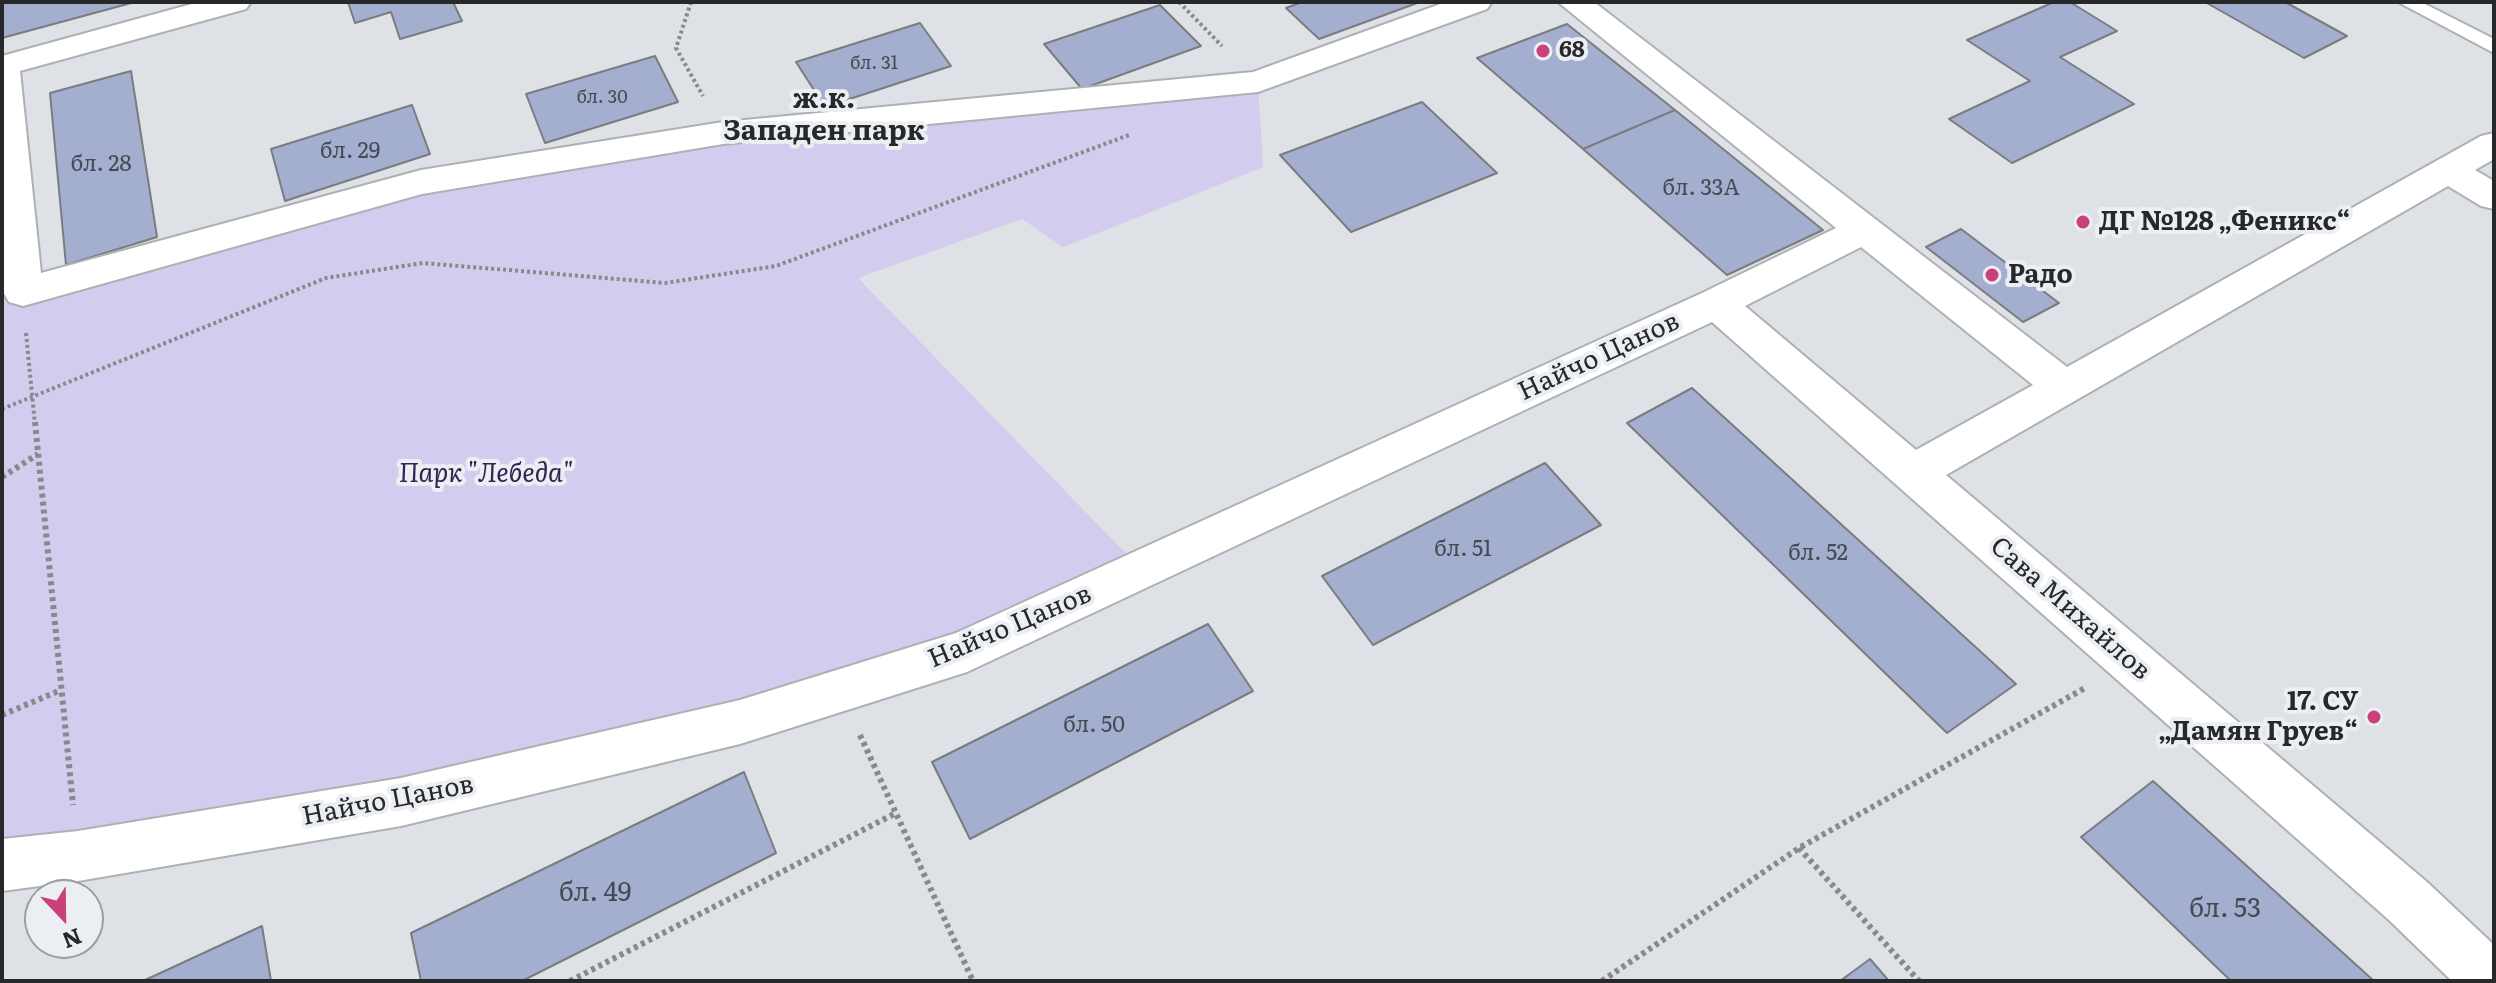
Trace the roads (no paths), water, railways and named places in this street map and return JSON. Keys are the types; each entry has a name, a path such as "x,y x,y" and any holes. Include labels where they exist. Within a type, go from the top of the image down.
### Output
{"street":[{"path":"235,2 3,66 23,292 421,182 723,133 1258,82 1476,2"},
{"path":"1574,2 2064,387"},
{"path":"1913,473 2494,144"},
{"path":"2449,171 2494,197"},
{"name":"Найчо Цанов","path":"2,865 78,856 401,802 740,722 967,651 1716,303 1865,229"},
{"name":"Сава Михайлов","path":"1716,303 2408,901 2492,981"}],"lane":[{"path":"2407,2 2494,47"}],"place":[{"name":"68","path":"1543,51"},
{"name":"ДГ №128 „Феникс“","path":"2083,222"},
{"name":"Радо","path":"1992,275"},
{"name":"17. СУ „Дамян Груев“","path":"2374,717"}],"district":[{"name":"ж.к. Западен парк","path":"824,116"}],"park label":[{"name":"Парк \"Лебеда\"","path":"486,474"}]}
